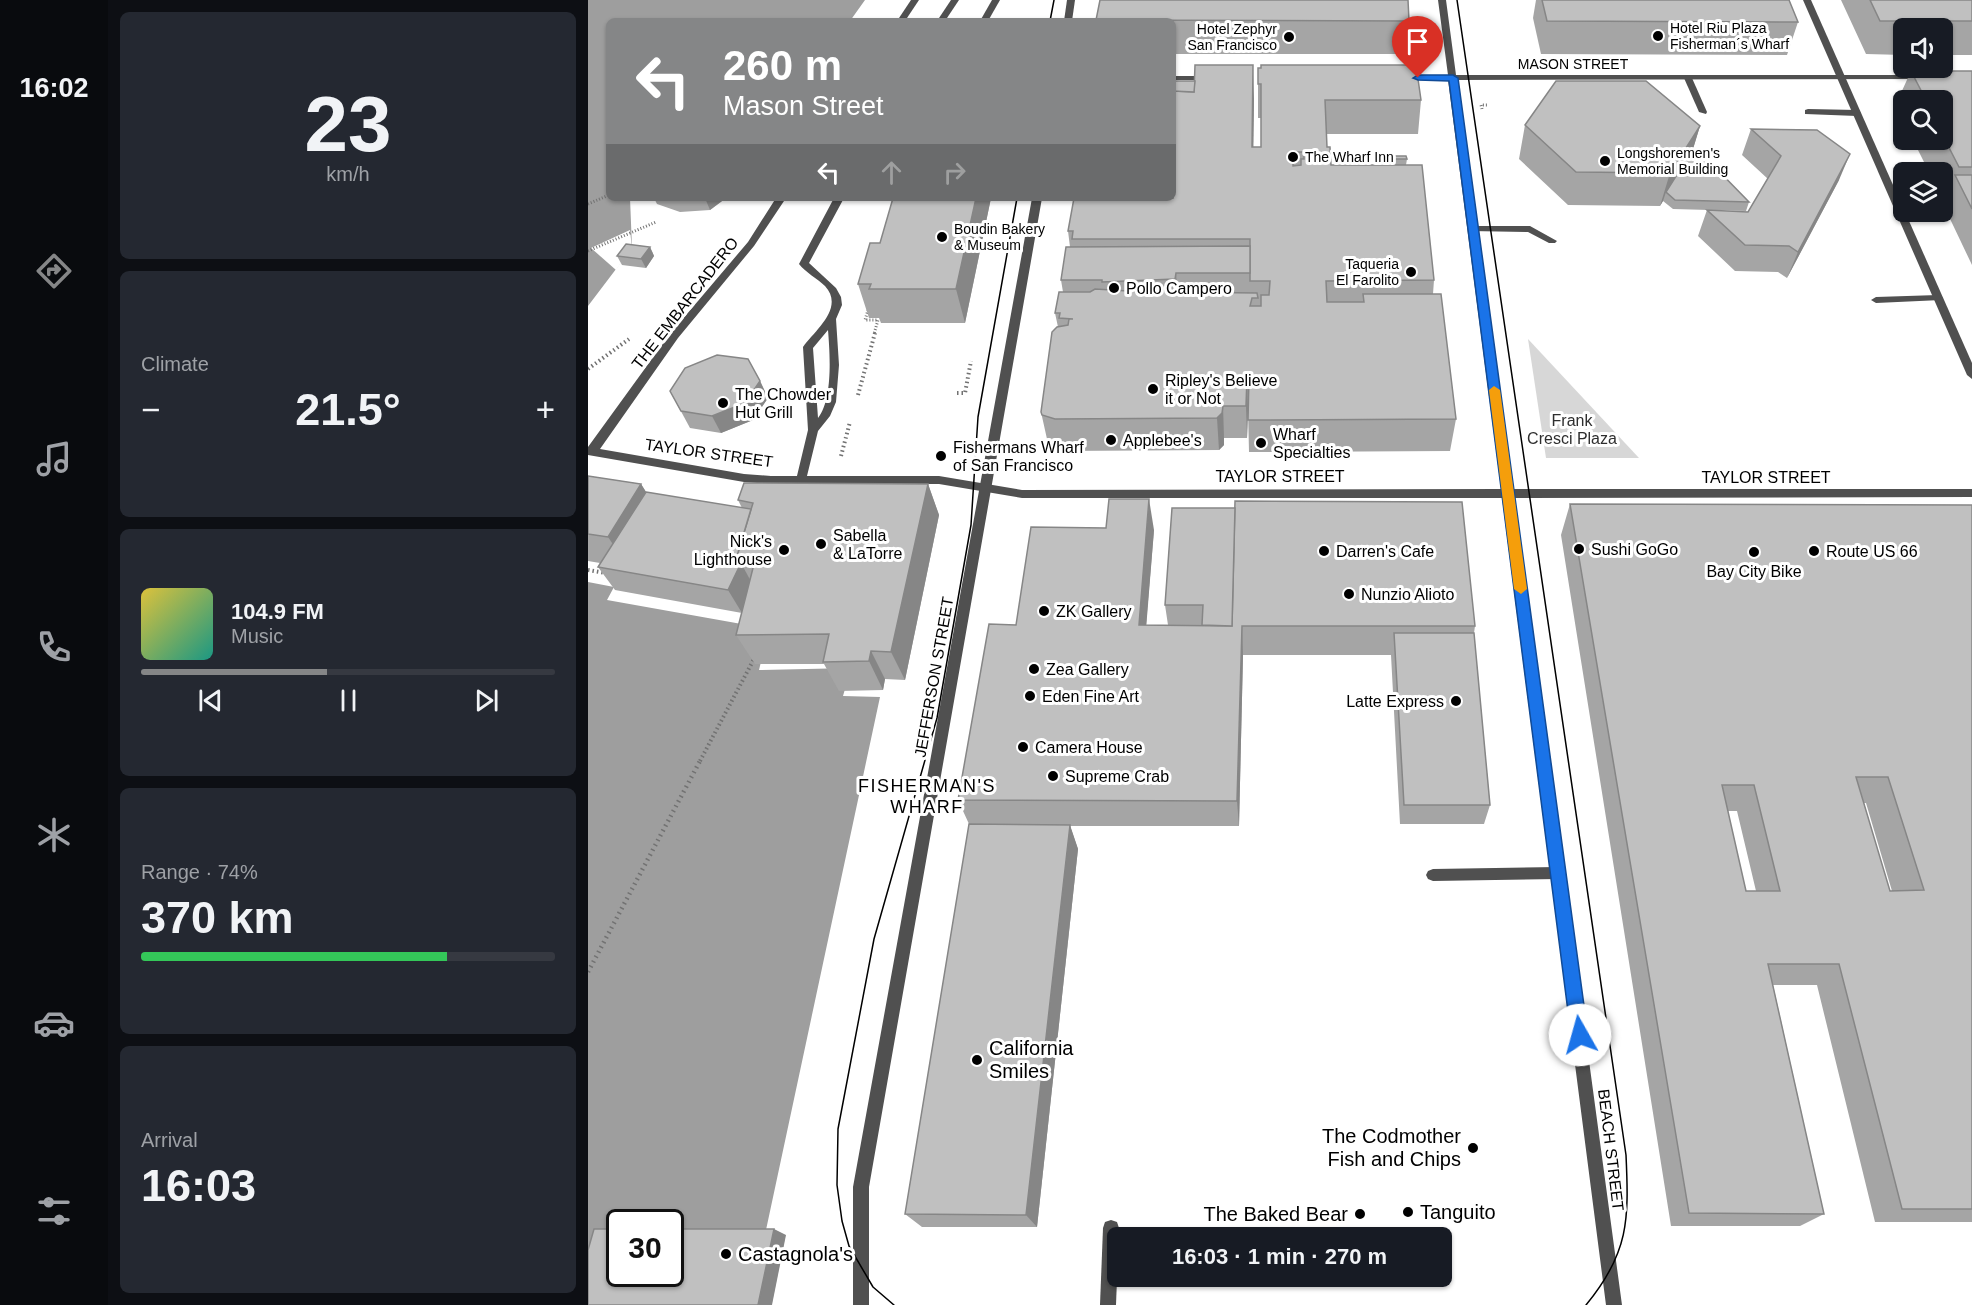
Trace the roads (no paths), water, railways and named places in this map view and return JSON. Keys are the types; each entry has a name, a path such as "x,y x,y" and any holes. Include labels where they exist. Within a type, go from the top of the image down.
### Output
{"street":[{"path":"903,18 915,0"},
{"path":"943,18 954,0"},
{"path":"986,18 996,0"},
{"path":"1068,18 1071,0"},
{"name":"BEACH STREET","path":"1442,0 1614,1305"},
{"path":"1807,0 1972,375"},
{"name":"MASON STREET","path":"1394,78 1893,77"},
{"path":"1176,78 1220,78"},
{"path":"1688,78 1703,112"},
{"path":"1808,112 1857,113"},
{"name":"THE EMBARCADERO","path":"590,452 674,336 751,244 780,201"},
{"path":"801,480 813,430 808,347 831,319 837,299 835,291 804,264 837,201"},
{"name":"JEFFERSON STREET","path":"861,1305 862,1253 859,1223 861,1187 1036,201"},
{"path":"1473,229 1530,229 1552,241"},
{"path":"1876,300 1938,298"},
{"path":"813,430 824,417 830,404 835,342 831,319"},
{"name":"TAYLOR STREET","path":"590,452 744,478 939,480 1022,494 1972,493"},
{"path":"1433,875 1558,873"},
{"path":"1108,1305 1109,1287"}],"tram line":[{"path":"1051,18 1054,0"},
{"path":"1457,0 1626,1155 1627,1199 1623,1235 1611,1269 1586,1305"},
{"path":"894,1305 873,1287 849,1246 842,1221 837,1185 838,1129 874,939 937,718 971,525 978,417 1016,201"}],"place":[{"name":"Hotel Riu Plaza Fisherman´s Wharf","path":"1658,36"},
{"name":"Hotel Zephyr San Francisco","path":"1289,37"},
{"name":"The Wharf Inn","path":"1293,157"},
{"name":"Longshoremen's Memorial Building","path":"1605,161"},
{"name":"Boudin Bakery & Museum","path":"942,237"},
{"name":"Taqueria El Farolito","path":"1411,272"},
{"name":"Pollo Campero","path":"1114,288"},
{"name":"Ripley's Believe it or Not","path":"1153,389"},
{"name":"The Chowder Hut Grill","path":"723,403"},
{"name":"Applebee's","path":"1111,440"},
{"name":"Wharf Specialties","path":"1261,443"},
{"name":"Fishermans Wharf of San Francisco","path":"941,456"},
{"name":"Sabella & LaTorre","path":"821,544"},
{"name":"Sushi GoGo","path":"1579,549"},
{"name":"Nick's Lighthouse","path":"784,550"},
{"name":"Darren's Cafe","path":"1324,551"},
{"name":"Route US 66","path":"1814,551"},
{"name":"Bay City Bike","path":"1754,552"},
{"name":"Nunzio Alioto","path":"1349,594"},
{"name":"ZK Gallery","path":"1044,611"},
{"name":"Zea Gallery","path":"1034,669"},
{"name":"Eden Fine Art","path":"1030,696"},
{"name":"Latte Express","path":"1456,701"},
{"name":"Camera House","path":"1023,747"},
{"name":"Supreme Crab","path":"1053,776"},
{"name":"California Smiles","path":"977,1060"},
{"name":"The Codmother Fish and Chips","path":"1473,1148"},
{"name":"Tanguito","path":"1408,1212"},
{"name":"The Baked Bear","path":"1360,1214"},
{"name":"Castagnola's","path":"726,1254"}],"district":[{"name":"FISHERMAN'S WHARF","path":"927,796"}],"park label":[{"name":"Frank Cresci Plaza","path":"1572,429"}]}
